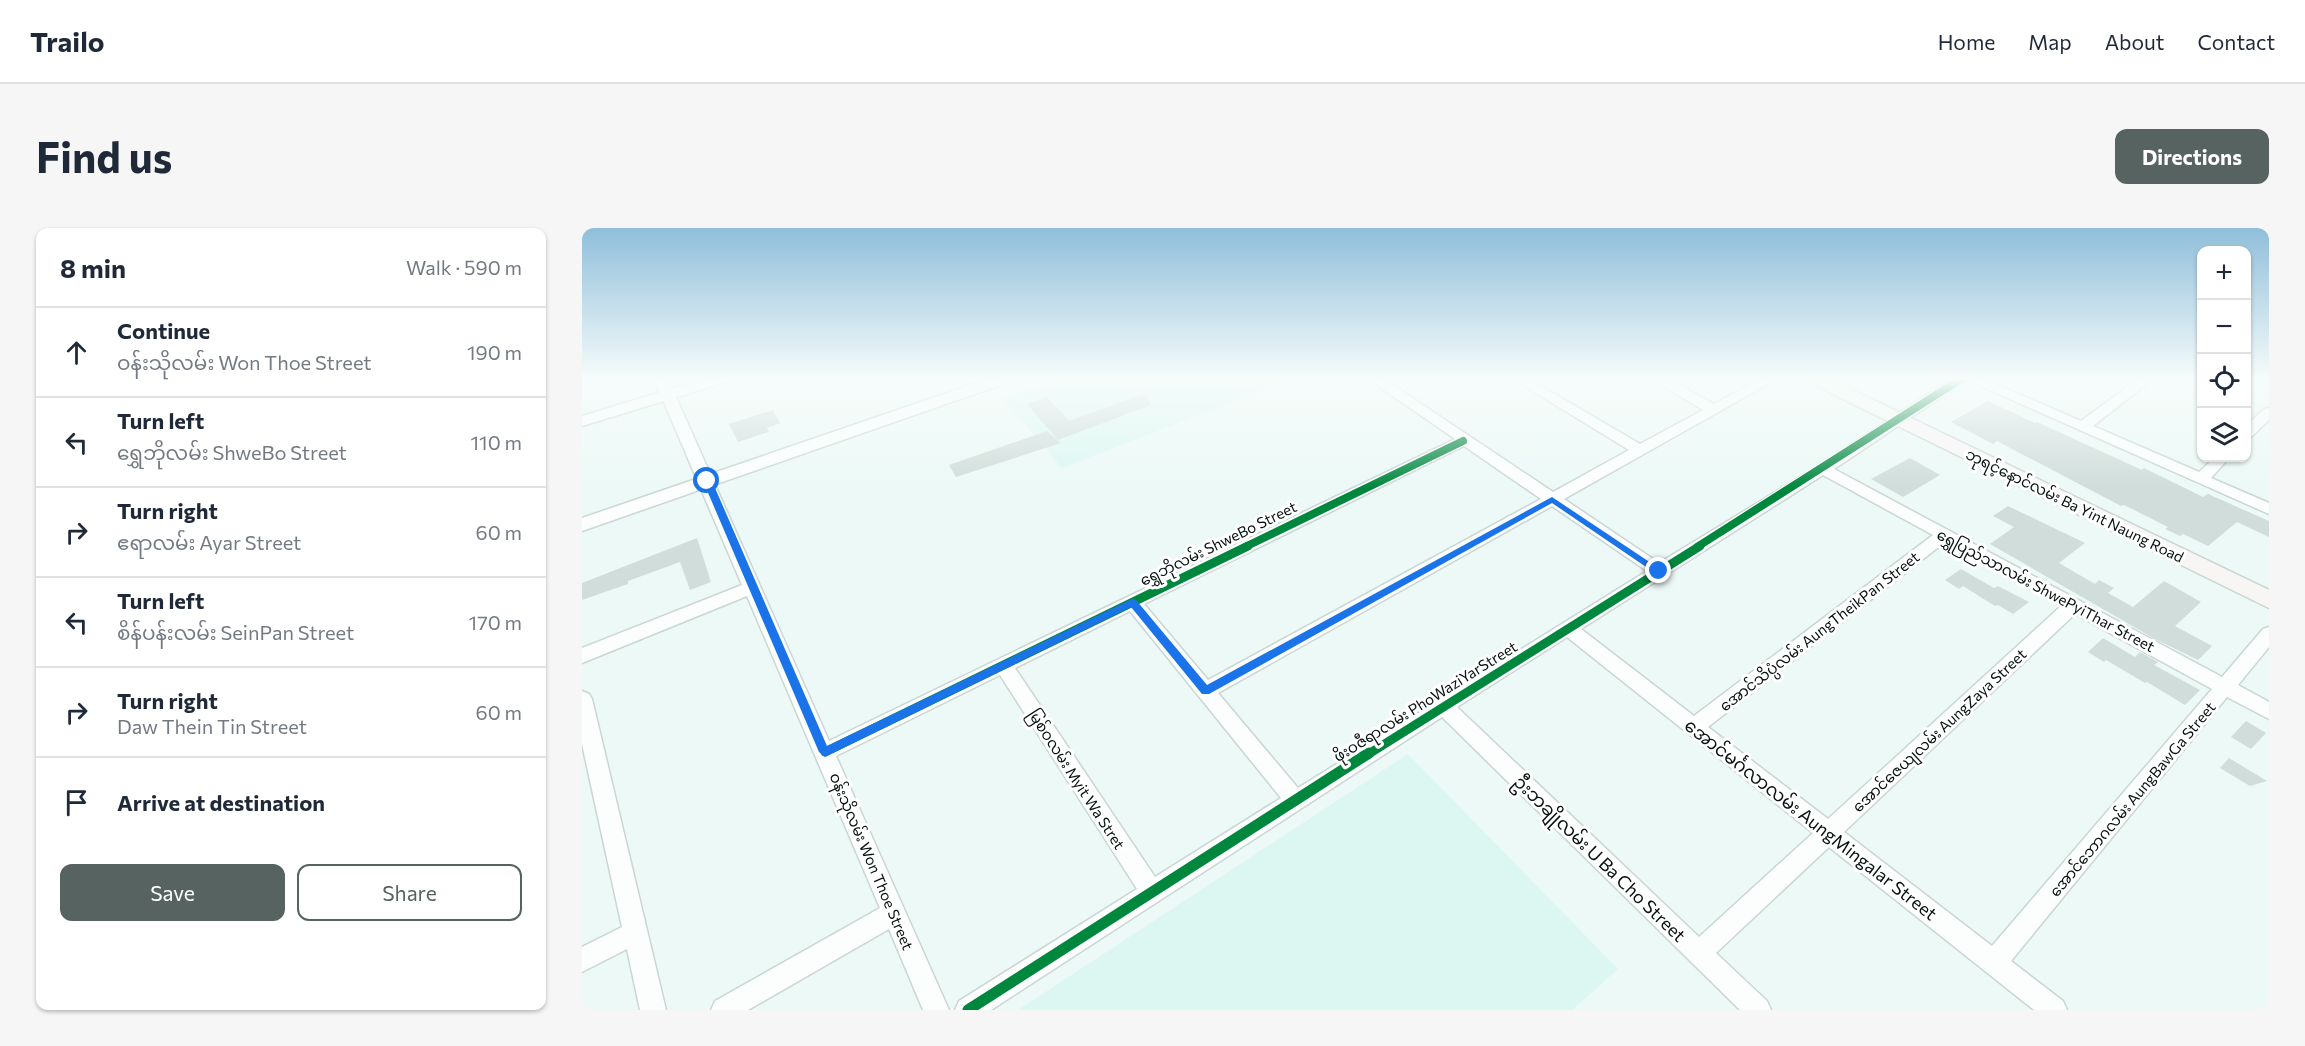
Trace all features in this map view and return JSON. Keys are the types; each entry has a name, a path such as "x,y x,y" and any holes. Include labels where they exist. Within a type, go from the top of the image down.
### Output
{"main road":[{"name":"ဘုရင့်နောင်လမ်း Ba Yint Naung Road","path":"1892,415 2269,600"}],"street":[{"path":"582,421 600,415"},
{"name":"ဝန်းသိုလမ်း Won Thoe Street","path":"678,415 936,1010"},
{"path":"582,525 897,415"},
{"path":"1427,415 1659,571"},
{"path":"1581,415 1641,451"},
{"path":"1206,691 1704,415"},
{"name":"ဖိုးဝဇီရာလမ်း PhoWaziYarStreet","path":"968,1010 1443,706 1823,469 1904,415"},
{"path":"2057,415 2269,509"},
{"path":"2083,427 2098,415"},
{"path":"2251,430 2266,415"},
{"name":"ရွှေဘိုလမ်း ShweBo Street","path":"825,752 1463,441"},
{"path":"2200,478 2218,462"},
{"name":"ရွှေပြည်သာလမ်း ShwePyiThar Street","path":"1823,469 2269,711"},
{"name":"အောင်သိပ္ပံလမ်း AungTheikPan Street","path":"1694,727 1944,535"},
{"path":"582,656 753,587"},
{"path":"1132,602 1295,800"},
{"name":"အောင်ဇေယျလမ်း AungZaya Street","path":"1699,953 2074,605"},
{"name":"အောင်မင်္ဂလာလမ်း AungMingalar Street","path":"1568,628 2054,1010"},
{"name":"အောင်ဘောဂလမ်း AungBawGa Street","path":"1994,963 2269,634"},
{"name":"မြစ်ဝလမ်း Myit Wa Stret","path":"1003,665 1152,892"},
{"path":"582,699 653,1010"},
{"name":"ဦးဘချိုလမ်း U Ba Cho Street","path":"1443,706 1758,1010"},
{"path":"724,1010 894,913"},
{"path":"582,960 636,933"}],"shaded area":[{"path":"1017,415 1197,415 1062,468"},
{"path":"1408,754 1618,969 1572,1010 1018,1010"}],"building":[{"path":"756,415 776,415 780,423 767,428 769,432 738,442 729,424"},
{"path":"1037,415 1064,415 1069,421 1084,415 1123,415 1058,440"},
{"path":"1962,415 2019,415 2037,422 2142,470 2144,468 2203,497 2208,494 2269,521 2269,537 2237,522 2208,546 2183,534 2180,536 2165,529 2168,527 2124,505 2121,506 1997,441 1993,444 1951,422"},
{"path":"1047,431 1061,443 956,477 949,465"},
{"path":"1910,458 1940,475 1903,497 1871,479"},
{"path":"2008,506 2085,543 2059,563 2095,584 2099,580 2114,588 2108,593 2133,607 2164,581 2201,602 2175,626 2212,646 2198,660 2155,639 1990,544 2014,527 1993,516"},
{"path":"697,538 711,582 690,590 680,562 582,600 582,583"},
{"path":"1961,569 1994,588 1998,586 2029,602 2013,614 1998,605 1995,606 1963,586 1959,589 1945,580"},
{"path":"2103,638 2135,657 2140,652 2158,662 2154,665 2200,690 2185,705 2106,660 2104,662 2088,652"},
{"path":"2246,721 2266,733 2251,749 2231,737"},
{"path":"2229,758 2267,781 2250,786 2220,768"}],"cycle path":[{"path":"968,1010 1443,706 1905,415"},
{"path":"825,752 1463,441"}],"route":[{"path":"707,481 825,752 1132,602 1206,691 1552,500 1659,571"}]}
